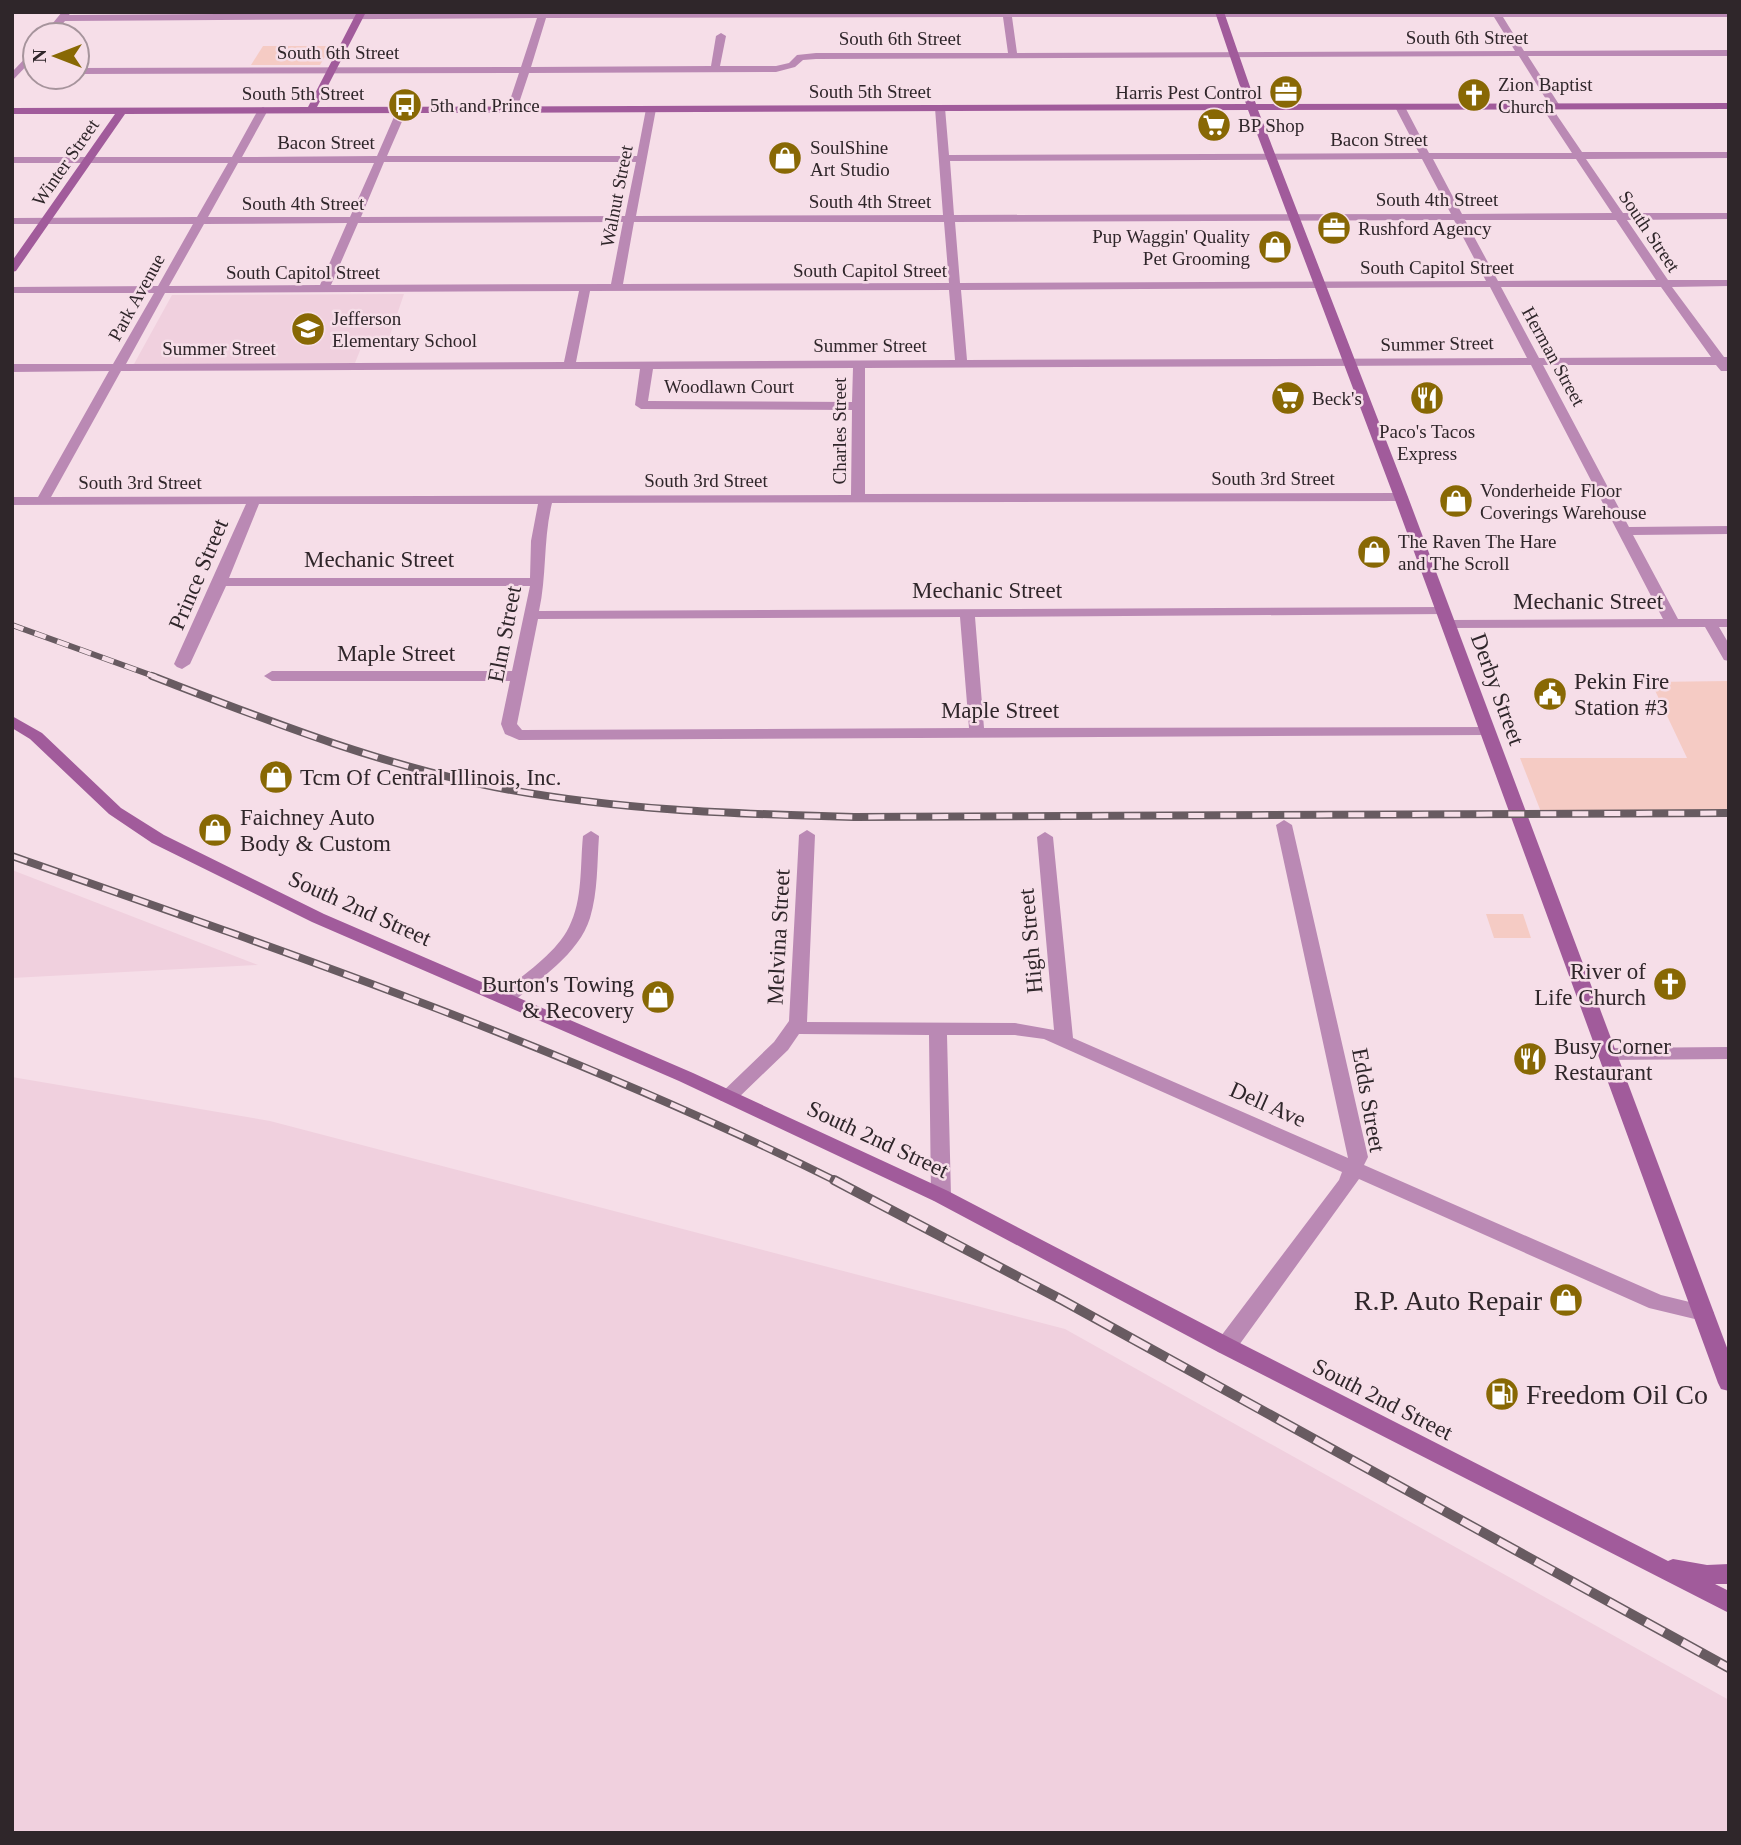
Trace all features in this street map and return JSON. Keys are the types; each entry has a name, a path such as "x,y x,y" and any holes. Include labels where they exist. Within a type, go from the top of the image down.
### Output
{"main road":[{"path":"311,110 361,14"},
{"path":"367,28 374,14"},
{"name":"Derby Street","path":"1220,14 1252,108 1401,497 1703,1313 1724,1358 1729,1383"},
{"path":"338,85 352,57"},
{"path":"324,110 332,95"},
{"name":"South 5th Street","path":"12,111 1729,106"},
{"name":"Winter Street","path":"12,269 123,110"},
{"name":"South 2nd Street","path":"12,721 36,736 115,811 158,839 318,918 728,1096 941,1196 1226,1346 1729,1603"},
{"path":"1658,1567 1707,1575 1729,1574"}],"street":[{"name":"South Street","path":"1496,13 1578,155 1664,283 1725,362 1729,374"},
{"path":"512,109 544,14"},
{"path":"1007,14 1013,55"},
{"path":"65,15 1729,14"},
{"path":"715,69 721,36"},
{"name":"South 6th Street","path":"91,71 785,68 792,65 797,58 807,56 1729,53"},
{"name":"Herman Street","path":"1400,107 1673,623"},
{"path":"940,108 961,364"},
{"name":"Walnut Street","path":"616,289 651,109"},
{"name":"Park Avenue","path":"42,501 262,110"},
{"path":"324,289 402,110"},
{"name":"Bacon Street","path":"945,158 1729,155"},
{"name":"Bacon Street","path":"12,160 640,159"},
{"name":"South 4th Street","path":"12,221 1729,216"},
{"name":"South Capitol Street","path":"12,290 1729,283"},
{"path":"569,366 585,289"},
{"name":"Summer Street","path":"12,368 1725,362"},
{"name":"Charles Street","path":"858,499 859,364"},
{"name":"Woodlawn Court","path":"647,366 641,405 858,406"},
{"name":"South 3rd Street","path":"12,501 1401,497"},
{"name":"Elm Street","path":"514,733 509,724 538,582 535,564 536,541 546,500"},
{"name":"Prince Street","path":"182,664 254,501"},
{"path":"1626,531 1729,530"},
{"name":"Mechanic Street","path":"220,582 538,582"},
{"path":"967,612 977,733"},
{"name":"Mechanic Street","path":"532,615 967,612 1729,623"},
{"path":"1710,624 1729,657"},
{"name":"Maple Street","path":"272,676 519,676"},
{"name":"Maple Street","path":"514,733 1487,730"},
{"name":"Edds Street","path":"1226,1346 1348,1182 1356,1169 1358,1157 1284,825"},
{"name":"Melvina Street","path":"728,1096 781,1046 800,1015 807,835"},
{"path":"506,999 578,928 586,887 591,836"},
{"name":"High Street","path":"1045,837 1063,1041"},
{"name":"Dell Ave","path":"794,1028 1016,1029 1048,1034 1656,1302 1703,1313"},
{"path":"938,1028 941,1196"},
{"path":"1607,1054 1729,1053"}],"shaded area":[{"path":"263,46 331,46 320,65 251,65"},
{"path":"404,294 389,338 365,338 355,363 134,364 172,295"},
{"path":"1729,681 1729,811 1541,812 1520,758 1687,758 1651,682"},
{"path":"12,870 258,965 12,978"},
{"path":"1486,914 1523,914 1531,938 1494,938"},
{"path":"12,1077 270,1121 1065,1329 1729,1700 1729,1833 12,1833"}],"railway":[{"path":"12,625 156,677"},
{"path":"152,676 321,739 407,766 539,795 629,806 854,817 1729,813"},
{"path":"12,856 326,967 533,1046 738,1134 836,1181"},
{"path":"836,1181 1062,1300 1729,1668"}],"place":[{"name":"Harris Pest Control","path":"1286,92"},
{"name":"Zion Baptist Church","path":"1474,95"},
{"name":"5th and Prince","path":"405,105"},
{"name":"BP Shop","path":"1214,125"},
{"name":"SoulShine Art Studio","path":"785,158"},
{"name":"Rushford Agency","path":"1334,228"},
{"name":"Pup Waggin' Quality Pet Grooming","path":"1275,247"},
{"name":"Jefferson Elementary School","path":"308,329"},
{"name":"Beck's","path":"1288,398"},
{"name":"Paco's Tacos Express","path":"1427,398"},
{"name":"Vonderheide Floor Coverings Warehouse","path":"1456,501"},
{"name":"The Raven The Hare and The Scroll","path":"1374,552"},
{"name":"Pekin Fire Station #3","path":"1550,694"},
{"name":"Tcm Of Central Illinois, Inc.","path":"276,777"},
{"name":"Faichney Auto Body & Custom","path":"215,830"},
{"name":"River of Life Church","path":"1670,984"},
{"name":"Burton's Towing & Recovery","path":"658,997"},
{"name":"Busy Corner Restaurant","path":"1530,1059"},
{"name":"R.P. Auto Repair","path":"1566,1300"},
{"name":"Freedom Oil Co","path":"1502,1394"}]}
